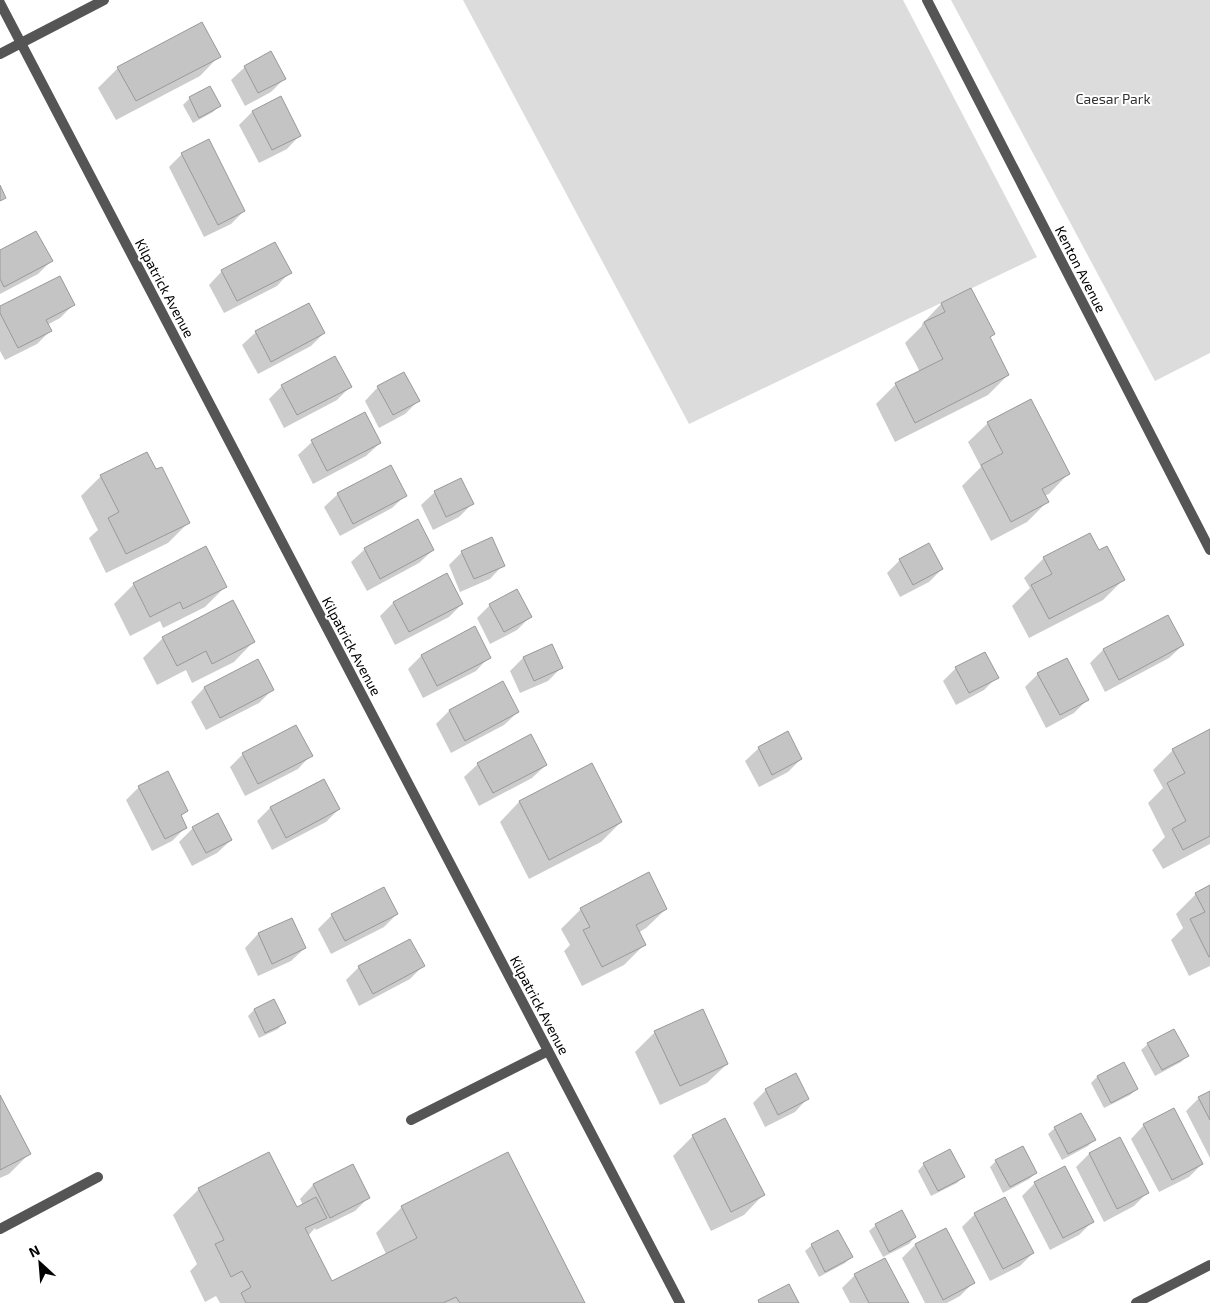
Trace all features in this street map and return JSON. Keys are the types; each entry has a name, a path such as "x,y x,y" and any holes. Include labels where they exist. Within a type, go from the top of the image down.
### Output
{"street":[{"path":"0,54 104,0"},
{"name":"Kenton Avenue","path":"927,0 1210,550"},
{"name":"Kilpatrick Avenue","path":"0,2 680,1303"},
{"path":"411,1120 548,1051"},
{"path":"0,1229 98,1177"},
{"path":"1141,1302 1210,1265"}],"green space":[{"path":"463,0 903,0 1037,257 689,424"},
{"name":"Caesar Park","path":"951,0 1210,0 1210,353 1155,381"}],"building":[{"path":"202,22 221,57 136,101 117,67"},
{"path":"271,51 286,79 258,93 244,66"},
{"path":"210,86 221,106 199,118 189,97"},
{"path":"281,96 301,136 272,150 252,111"},
{"path":"209,139 245,211 218,225 181,153"},
{"path":"0,185 6,198 0,201"},
{"path":"36,231 53,261 4,287 0,279 0,250"},
{"path":"275,242 292,273 237,301 221,270"},
{"path":"60,276 75,305 46,320 52,331 18,348 0,313 0,306"},
{"path":"971,288 995,334 990,337 1009,375 915,423 895,383 943,359 924,322 945,312 941,303"},
{"path":"309,303 325,333 271,362 255,331"},
{"path":"335,356 352,387 297,415 281,385"},
{"path":"404,372 420,401 393,415 377,386"},
{"path":"1031,399 1070,474 1042,489 1049,502 1011,522 981,465 1003,453 987,422"},
{"path":"365,412 381,443 327,471 311,440"},
{"path":"147,452 156,469 162,467 190,523 126,554 108,518 119,512 100,475"},
{"path":"391,465 407,496 353,524 337,493"},
{"path":"461,478 474,504 446,517 434,491"},
{"path":"418,519 434,550 380,579 364,548"},
{"path":"1090,533 1099,550 1107,546 1125,580 1049,619 1031,585 1052,574 1043,557"},
{"path":"492,537 505,566 474,579 461,551"},
{"path":"929,543 943,569 913,585 899,559"},
{"path":"206,546 227,587 183,609 180,602 150,617 133,583"},
{"path":"447,573 463,604 409,632 393,602"},
{"path":"517,589 532,617 504,632 489,604"},
{"path":"233,600 255,642 212,664 206,651 177,666 162,637"},
{"path":"1168,615 1184,645 1119,680 1103,649"},
{"path":"475,626 491,658 437,686 421,655"},
{"path":"552,644 563,668 534,681 523,657"},
{"path":"985,652 999,678 969,693 955,667"},
{"path":"1067,658 1089,700 1060,715 1037,673"},
{"path":"258,659 274,690 220,718 204,687"},
{"path":"503,681 519,712 465,741 449,710"},
{"path":"296,725 313,756 258,784 242,753"},
{"path":"1210,729 1210,836 1183,850 1172,829 1186,821 1167,783 1185,773 1172,749"},
{"path":"788,731 802,759 772,775 758,747"},
{"path":"531,734 547,765 493,793 477,763"},
{"path":"592,763 622,822 549,860 519,801"},
{"path":"168,771 188,811 181,815 187,828 165,839 138,786"},
{"path":"324,779 340,809 286,838 270,807"},
{"path":"218,813 232,840 206,853 192,827"},
{"path":"649,872 667,909 636,925 646,945 602,967 583,930 590,927 580,908"},
{"path":"1210,885 1209,957 1190,919 1205,912 1195,893"},
{"path":"384,887 398,914 345,941 331,914"},
{"path":"292,918 306,948 272,964 258,933"},
{"path":"410,939 425,966 373,994 358,966"},
{"path":"274,999 286,1023 265,1033 254,1009"},
{"path":"703,1009 728,1064 680,1086 654,1031"},
{"path":"1174,1029 1189,1056 1162,1070 1147,1043"},
{"path":"1124,1062 1138,1089 1111,1103 1097,1076"},
{"path":"796,1073 809,1099 778,1115 765,1089"},
{"path":"1210,1091 1210,1120 1198,1097"},
{"path":"0,1095 31,1154 0,1170"},
{"path":"1174,1108 1203,1164 1172,1180 1143,1124"},
{"path":"1081,1113 1096,1140 1068,1154 1054,1127"},
{"path":"725,1118 765,1195 731,1212 692,1135"},
{"path":"1120,1137 1149,1193 1117,1209 1089,1153"},
{"path":"1023,1146 1037,1173 1010,1187 995,1160"},
{"path":"950,1149 965,1177 938,1191 923,1163"},
{"path":"269,1152 297,1207 316,1197 327,1218 305,1228 332,1281 417,1238 401,1206 508,1152 585,1303 460,1303 456,1297 443,1303 246,1303 241,1293 251,1287 242,1271 231,1277 215,1244 224,1240 198,1188"},
{"path":"353,1164 370,1198 330,1218 313,1184"},
{"path":"1065,1166 1094,1222 1063,1238 1034,1182"},
{"path":"1005,1197 1034,1253 1003,1269 974,1213"},
{"path":"902,1210 916,1237 889,1252 875,1224"},
{"path":"946,1228 975,1283 943,1300 915,1244"},
{"path":"838,1230 853,1257 825,1272 811,1244"},
{"path":"885,1258 909,1303 869,1303 854,1274"},
{"path":"789,1284 799,1303 759,1303 758,1300"}]}
